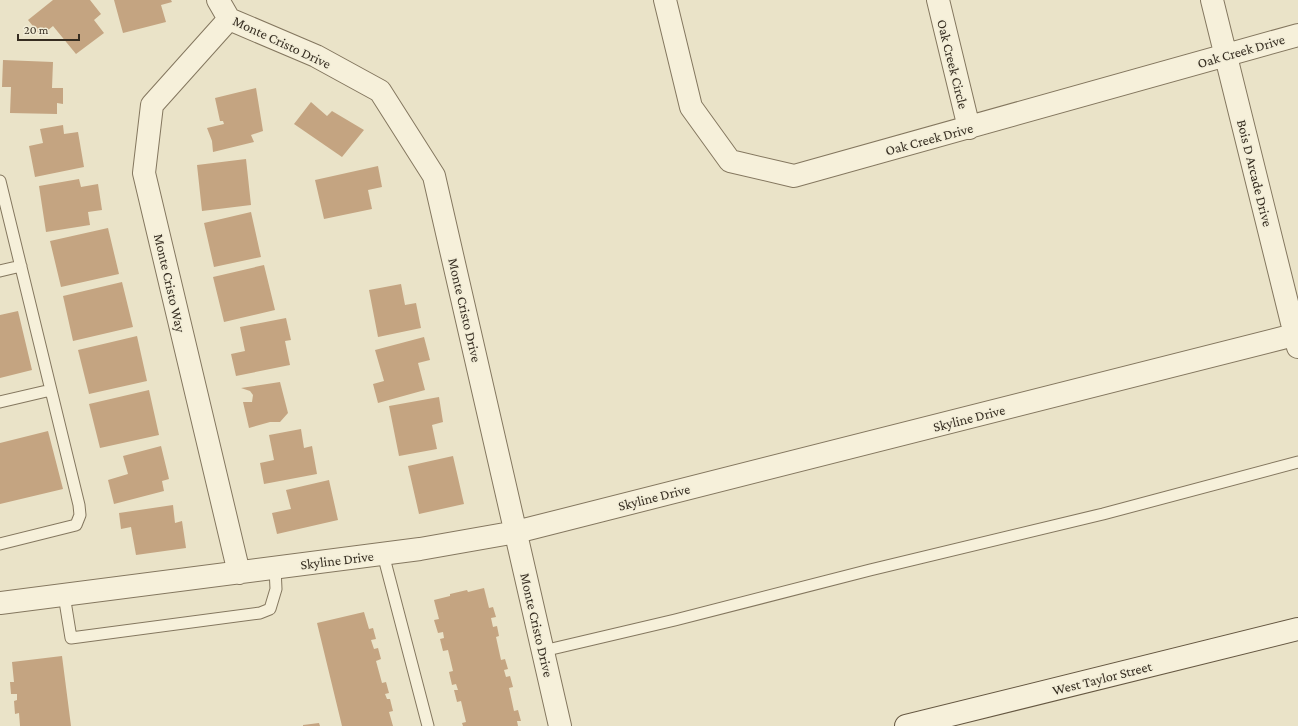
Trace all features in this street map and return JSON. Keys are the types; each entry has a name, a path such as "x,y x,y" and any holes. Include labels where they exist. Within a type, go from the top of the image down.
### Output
{"street":[{"name":"Monte Cristo Drive","path":"218,0 229,19 316,56 380,92 434,176 560,726"},
{"name":"Oak Creek Drive","path":"665,0 691,107 730,161 794,176 1298,35"},
{"name":"Oak Creek Circle","path":"938,0 969,128"},
{"name":"Bois D Arcade Drive","path":"1212,0 1297,339"},
{"name":"Monte Cristo Way","path":"229,19 152,105 144,173 239,572"},
{"name":"Skyline Drive","path":"0,603 420,549 516,532 1297,339"},
{"name":"West Taylor Street","path":"906,726 1298,629"}],"lane":[{"path":"0,181 79,505 80,515 76,525 0,544"},
{"path":"0,271 21,266"},
{"path":"0,402 51,390"},
{"path":"543,651 675,620 870,570 1103,514 1298,462"},
{"path":"383,554 428,726"},
{"path":"64,595 71,638 260,613 270,609 276,589 275,568"}],"building":[{"path":"53,0 90,0 101,14 94,20 104,33 76,54 53,26 41,36 28,20"},
{"path":"114,0 171,0 172,2 161,5 166,22 123,33"},
{"path":"3,60 53,62 52,88 63,88 63,104 57,103 57,114 10,113 11,87 2,87"},
{"path":"256,88 263,131 251,135 254,142 213,152 212,141 207,128 224,124 223,121 220,121 215,98"},
{"path":"311,102 327,116 332,111 364,130 342,157 294,124"},
{"path":"63,125 64,134 78,132 84,167 35,177 29,146 43,143 40,129"},
{"path":"246,159 251,205 202,211 197,165"},
{"path":"378,166 382,187 368,190 372,209 324,219 315,180"},
{"path":"79,179 81,187 98,184 102,210 88,212 90,225 46,232 39,186"},
{"path":"251,212 261,257 214,267 204,223"},
{"path":"108,228 119,274 61,287 50,241"},
{"path":"264,265 275,310 224,322 213,277"},
{"path":"122,282 133,327 73,341 63,296"},
{"path":"401,284 405,305 416,303 421,328 378,337 369,290"},
{"path":"18,311 32,370 0,378 0,315"},
{"path":"286,318 291,340 285,341 290,365 236,376 231,354 245,351 240,327"},
{"path":"137,336 147,381 89,394 78,350"},
{"path":"424,337 430,360 418,363 425,390 378,403 373,384 384,381 375,350"},
{"path":"280,382 288,413 280,422 270,422 249,428 243,402 252,402 253,395 250,391 241,388"},
{"path":"149,390 159,435 100,448 89,404"},
{"path":"439,397 443,422 432,425 437,449 399,456 389,406"},
{"path":"301,429 304,448 312,446 317,474 264,484 260,463 274,460 269,435"},
{"path":"48,431 63,489 0,504 0,443"},
{"path":"161,446 169,479 162,481 164,491 114,504 108,480 128,474 123,456"},
{"path":"453,456 464,504 419,514 408,466"},
{"path":"329,480 338,520 277,534 272,513 291,509 286,490"},
{"path":"173,505 175,523 182,521 186,548 136,555 131,527 121,529 119,513"},
{"path":"484,588 489,608 493,607 496,617 491,618 493,627 497,626 499,636 496,637 501,660 505,659 508,669 504,670 506,677 510,676 513,687 509,688 514,711 518,710 521,721 517,721 518,726 463,726 462,723 466,722 461,701 457,702 454,690 458,690 456,684 452,685 449,672 453,671 448,650 443,651 440,639 444,638 443,632 438,633 434,620 439,619 434,600 450,596 450,594"},
{"path":"364,612 369,629 373,628 376,639 371,640 374,649 378,648 381,659 376,661 382,683 386,682 389,693 385,694 387,699 390,699 393,711 389,712 393,726 342,726 317,623"},
{"path":"62,656 71,726 20,726 19,713 15,714 14,701 17,700 17,694 11,694 10,682 14,682 12,662"},
{"path":"319,723 320,726 303,726 303,725"}]}
